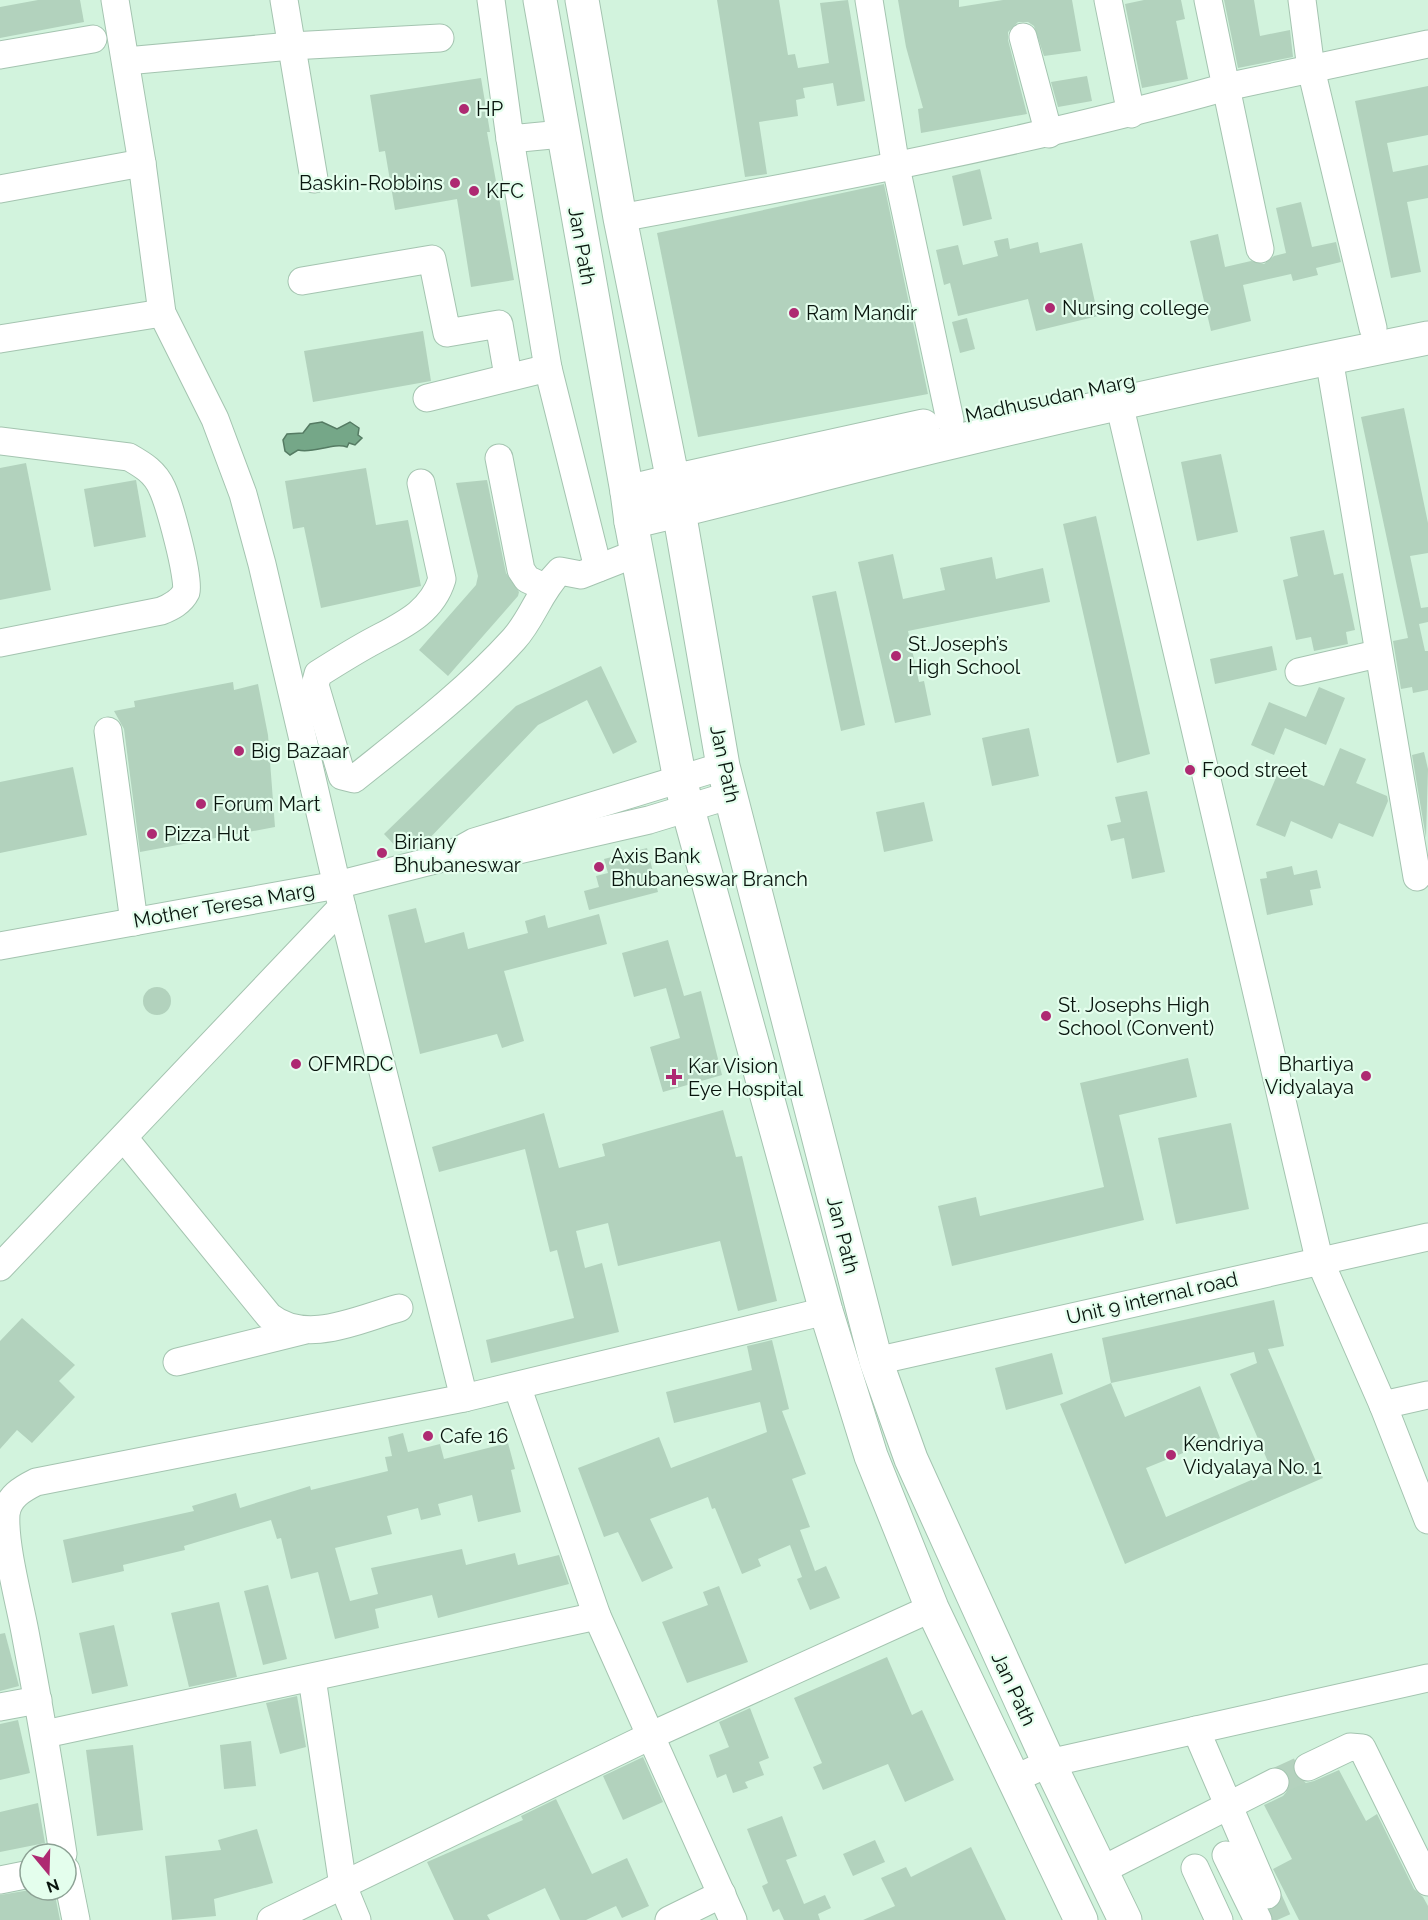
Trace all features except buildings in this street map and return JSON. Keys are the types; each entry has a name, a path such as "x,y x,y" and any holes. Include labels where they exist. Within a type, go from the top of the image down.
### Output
{"main road":[{"name":"Jan Path","path":"540,0 632,522 684,794 826,1311 871,1456 932,1608 1081,1920"},
{"name":"Jan Path","path":"582,0 620,218 676,496 727,781 876,1361 910,1459 1048,1763 1125,1920"},
{"name":"Madhusudan Marg","path":"676,496 950,420 1428,317"},
{"name":"Madhusudan Marg","path":"676,496 721,498 1119,403 1428,338"},
{"path":"632,522 676,496"}],"street":[{"path":"115,0 142,163 162,313 215,419 243,494 262,564 340,896 464,1398"},
{"path":"284,0 314,179"},
{"path":"490,0 510,139 548,368 598,568"},
{"path":"869,0 896,167 950,420"},
{"path":"1108,0 1131,114"},
{"path":"1208,0 1260,249"},
{"path":"1302,0 1311,69 1373,328"},
{"path":"1023,37 1049,134"},
{"path":"126,61 291,46 440,38"},
{"path":"0,55 93,39"},
{"path":"620,218 896,167 1049,134 1226,87 1428,44"},
{"path":"510,139 562,134"},
{"path":"0,189 142,163"},
{"path":"302,280 432,259 447,333 499,324 508,376"},
{"path":"0,339 162,313"},
{"path":"1329,358 1377,654 1417,877"},
{"path":"427,398 508,376 548,368"},
{"path":"1119,403 1319,1259 1383,1405 1428,1520"},
{"path":"0,441 129,457 148,467 162,488 187,576 186,592 176,604 161,611 0,643"},
{"path":"499,458 521,570 527,579 544,587"},
{"path":"421,483 442,579 438,592 431,602 407,624 318,674 315,685 342,777 354,779 449,703 514,639 528,621 544,587 560,571 580,575 598,568 632,522"},
{"path":"1299,672 1377,654"},
{"path":"108,731 134,922"},
{"name":"Mother Teresa Marg","path":"0,946 134,922 340,896 447,857 484,858 727,781"},
{"path":"0,1267 124,1138 340,896"},
{"path":"124,1138 269,1316 279,1324 302,1331"},
{"name":"Unit 9 internal road","path":"876,1361 1319,1259 1428,1237"},
{"path":"177,1362 302,1331 322,1329 399,1308"},
{"path":"61,1842 45,1734 6,1565 6,1514 10,1502 20,1490 36,1482 464,1398 826,1311"},
{"path":"517,1386 597,1616 733,1920"},
{"path":"1383,1405 1428,1395"},
{"path":"271,1920 651,1736 932,1608"},
{"path":"45,1734 597,1616"},
{"path":"312,1678 343,1886 357,1920"},
{"path":"1014,1779 1048,1763 1428,1678"},
{"path":"0,1707 38,1700"},
{"path":"1196,1730 1267,1894"},
{"path":"1308,1767 1350,1747 1362,1748 1428,1882"},
{"path":"1100,1871 1275,1782"},
{"path":"1219,1920 1198,1874 1229,1860 1258,1920"},
{"path":"0,1880 18,1876"},
{"path":"669,1920 722,1894"},
{"path":"72,1902 76,1920"}],"shaded area":[{"path":"322,422 337,429 350,422 359,428 358,435 362,438 355,445 349,443 347,447 298,450 290,455 285,451 283,440 287,434 303,433 310,424"}],"tunnel":[{"path":"1275,1782 1308,1767"},
{"path":"1267,1895 1278,1920"}],"place":[{"name":"HP","path":"464,109"},
{"name":"Baskin-Robbins","path":"455,183"},
{"name":"KFC","path":"474,191"},
{"name":"Nursing college","path":"1050,308"},
{"name":"Ram Mandir","path":"794,313"},
{"name":"St.Joseph’s High School","path":"896,656"},
{"name":"Big Bazaar","path":"239,751"},
{"name":"Food street","path":"1190,770"},
{"name":"Forum Mart","path":"201,804"},
{"name":"Pizza Hut","path":"152,834"},
{"name":"Biriany Bhubaneswar","path":"382,853"},
{"name":"Axis Bank Bhubaneswar Branch","path":"599,867"},
{"name":"St. Josephs High School (Convent)","path":"1046,1016"},
{"name":"OFMRDC","path":"296,1064"},
{"name":"Bhartiya Vidyalaya","path":"1366,1076"},
{"name":"Kar Vision Eye Hospital","path":"674,1077"},
{"name":"Cafe 16","path":"428,1436"},
{"name":"Kendriya Vidyalaya No. 1","path":"1171,1455"}]}
